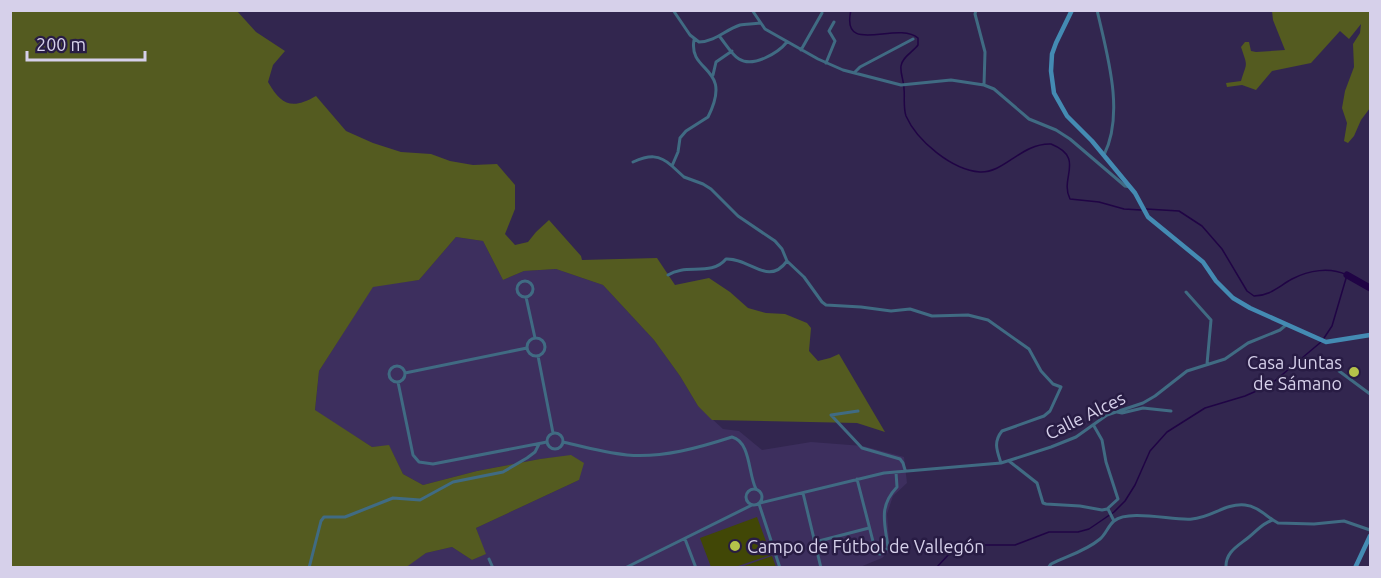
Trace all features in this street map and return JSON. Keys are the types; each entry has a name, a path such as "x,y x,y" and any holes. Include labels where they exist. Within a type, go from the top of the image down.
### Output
{"street":[{"path":"672,166 678,152 680,138 686,131 708,117 718,87 712,75 698,59 694,50 694,40 673,10"},
{"path":"752,10 765,30 843,70 901,85 951,80 984,85 1004,95 1029,119 1063,134 1125,186 1131,188"},
{"path":"976,10 975,14 985,52 984,85"},
{"path":"1072,10 1052,54 1051,71 1054,93 1067,116 1131,188 1145,213 1153,222 1203,262 1233,298 1322,340 1332,342 1370,336"},
{"path":"1097,10 1111,76 1114,115 1112,132 1104,155"},
{"path":"801,50 822,13"},
{"path":"826,63 835,41 829,31 834,22"},
{"path":"694,40 704,41 720,37 742,25 760,23"},
{"path":"720,37 738,59 748,62 773,56 787,42"},
{"path":"855,72 860,67 913,39"},
{"path":"712,75 716,62 732,51"},
{"path":"633,162 658,156 684,177 711,189 738,216 775,241 787,261 804,277 826,305 891,311 910,309 932,316 968,315 988,320 1029,349 1046,378 1061,387 1050,411 1044,416 1002,431 998,436 996,449 1001,464"},
{"path":"668,275 680,269 707,269 721,265 726,259 734,259 766,273 775,273 782,269 787,261"},
{"path":"524,281 530,282 533,288 532,294 526,297 520,296 517,290 518,284 524,281"},
{"path":"1186,292 1211,320 1207,364"},
{"path":"526,297 535,338"},
{"name":"Calle Alces","path":"624,567 757,504 857,479 905,470 1001,464 1065,442 1115,412 1143,403 1155,396 1186,371 1225,359 1248,343 1280,330 1286,325"},
{"path":"527,348 529,342 535,338 542,340 545,346 543,352 538,356"},
{"path":"527,348 531,354 538,356"},
{"path":"405,373 527,348"},
{"path":"538,356 553,433"},
{"path":"400,366 405,373 404,379 398,382 390,379 388,375 390,369 400,366"},
{"path":"1340,371 1371,394"},
{"path":"398,382 413,455 422,464 433,464 547,442"},
{"path":"1115,412 1122,413 1143,408 1171,411"},
{"path":"858,411 831,415 862,448 900,459 905,470"},
{"path":"1009,461 1035,480 1043,503 1108,510 1118,499 1106,462 1102,440 1094,425"},
{"path":"553,433 561,435 563,442 561,447 555,449 549,447 547,442 549,435 553,433"},
{"path":"563,442 629,455 696,449 732,437 740,440 744,447 751,479 756,489 760,491 762,497 770,501"},
{"path":"309,567 324,517 345,517 393,498 420,500 453,482 503,472 527,458 539,444"},
{"path":"857,479 876,553 880,554 888,548 884,508 888,496 897,487 896,472"},
{"path":"739,513 747,501 746,495 750,490 751,479"},
{"path":"750,490 756,489"},
{"path":"803,493 821,567"},
{"path":"757,504 762,497"},
{"path":"747,501 757,504 780,567"},
{"path":"1113,519 1149,516 1191,520 1233,505 1243,505 1259,510 1278,523 1314,524 1344,521 1371,530"},
{"path":"1108,510 1113,519"},
{"path":"1048,567 1093,545 1103,537 1113,519"},
{"path":"1226,567 1227,558 1231,552 1260,526 1273,520"},
{"path":"814,542 869,528"},
{"path":"1355,567 1371,536"},
{"path":"685,538 695,567"},
{"path":"489,558 493,567"}],"shaded area":[{"path":"456,237 483,241 503,280 524,271 556,269 603,285 654,340 698,406 723,429 739,431 762,450 811,442 863,446 904,457 907,483 893,496 887,514 890,551 882,558 860,567 405,567 426,553 452,547 472,560 485,554 476,528 579,480 571,456 540,459 477,471 423,485 403,474 389,446 372,447 315,411 319,371 373,286 419,280"}],"green space":[{"path":"10,11 237,11 256,32 285,51 273,65 268,82 283,100 294,104 316,96 346,131 401,152 431,154 450,161 473,165 497,164 515,185 515,209 505,234 515,245 528,242 549,220 582,260 657,258 675,285 709,278 748,308 766,313 785,314 807,323 811,328 809,351 818,361 839,354 885,432 857,423 712,420 698,406 654,340 603,285 556,269 524,271 503,280 483,241 456,237 419,280 373,287 319,371 315,410 372,447 389,445 403,474 423,485 477,471 540,459 571,455 584,463 579,480 476,528 486,554 472,560 452,547 426,553 405,568 11,567"},
{"path":"1272,11 1370,11 1370,108 1348,143 1344,141 1347,123 1342,108 1345,91 1354,67 1353,44 1360,33 1361,24 1349,39 1340,31 1311,63 1272,71 1256,90 1242,85 1227,87 1226,83 1241,81 1246,64 1241,47 1245,42 1249,42 1251,51 1256,52 1285,50 1273,20"},
{"name":"Campo de Fútbol de Vallegón","path":"757,517 771,555 735,567 711,567 700,538"},
{"path":"772,556 776,567 741,567"}],"waterway":[{"path":"851,10 850,24 854,32 862,35 909,34 918,38 918,45 901,66 905,113 918,135 947,160 969,170 989,171 1031,148 1051,144 1067,156 1069,162 1067,191 1070,199 1141,210"},
{"path":"1146,209 1179,211 1202,226 1222,249 1247,291 1254,296 1270,292 1305,273 1327,270 1347,275 1332,326 1324,338"},
{"path":"1347,275 1370,288"},
{"path":"936,568 952,551 983,545 1015,545 1049,532 1078,532 1089,529 1114,512 1125,501 1150,451 1167,432 1205,408 1245,396 1270,385 1321,342"}],"place":[{"name":"Casa Juntas de Sámano","path":"1354,372"},
{"name":"Campo de Fútbol de Vallegón","path":"735,546"}]}
